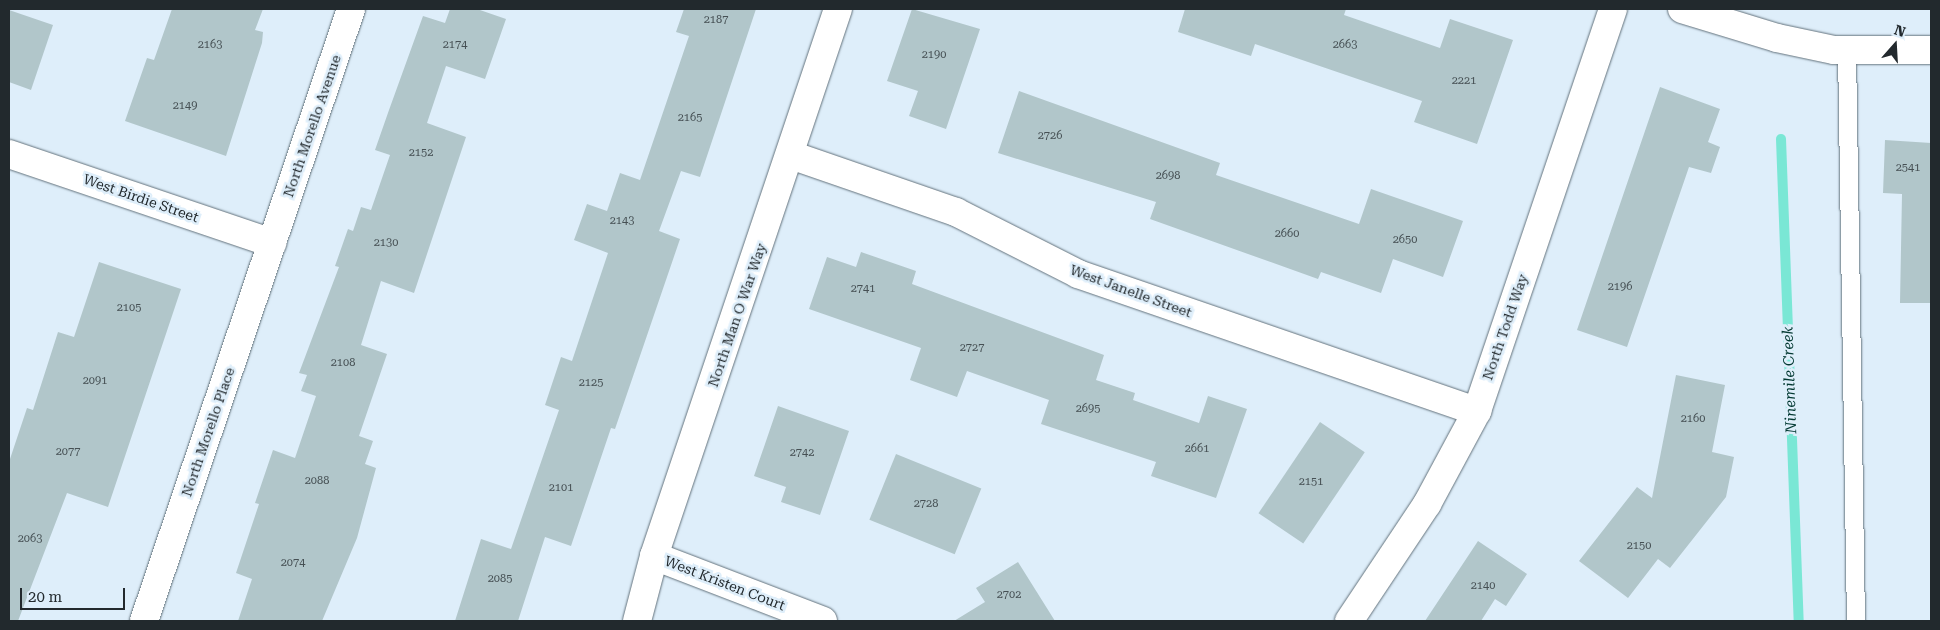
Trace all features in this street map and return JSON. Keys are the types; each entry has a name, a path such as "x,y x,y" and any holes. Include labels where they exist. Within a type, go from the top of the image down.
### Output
{"street":[{"name":"North Morello Avenue","path":"272,243 352,9"},
{"name":"North Man O War Way","path":"637,621 654,556 791,155 838,9"},
{"name":"North Todd Way","path":"1349,621 1427,504 1477,411 1613,9"},
{"path":"1682,9 1777,38 1847,50 1931,50"},
{"name":"West Birdie Street","path":"9,154 272,243"},
{"name":"West Janelle Street","path":"791,155 956,212 1078,274 1477,411"},
{"name":"North Morello Place","path":"144,621 272,243"},
{"name":"West Kristen Court","path":"654,556 823,621"}],"lane":[{"path":"1847,50 1856,621"}],"building":[{"path":"172,9 263,9 255,30 263,32 262,43 226,156 125,121 147,58 154,60"},
{"path":"450,9 477,9 506,19 485,79 446,66 427,123 466,137 414,293 381,281 361,345 387,354 359,436 373,441 365,464 376,468 357,538 322,621 238,621 252,579 236,573 259,504 255,503 273,450 295,458 316,396 301,391 307,375 299,373 339,267 335,266 348,229 353,231 361,207 371,210 390,155 375,150 423,16 445,23"},
{"path":"684,9 756,9 700,177 681,171 659,231 680,239 615,429 611,428 571,546 545,537 518,621 455,621 481,539 511,549 559,410 545,405 561,357 572,361 608,253 574,240 587,204 607,211 620,173 640,180 689,36 676,32"},
{"path":"912,9 980,29 946,129 909,116 918,91 887,81"},
{"path":"1185,9 1346,9 1344,15 1440,48 1450,19 1513,40 1477,144 1414,122 1422,101 1255,44 1251,56 1178,32"},
{"path":"9,10 53,25 31,90 9,82"},
{"path":"1660,87 1720,109 1708,142 1720,147 1711,173 1689,167 1627,347 1577,330"},
{"path":"1019,91 1220,163 1216,175 1359,224 1371,189 1463,221 1443,277 1393,259 1381,293 1321,272 1318,279 1150,219 1156,202 998,153"},
{"path":"1885,140 1931,143 1931,303 1900,303 1902,194 1883,193"},
{"path":"861,252 916,271 912,284 1104,355 1096,380 1135,393 1133,400 1199,423 1208,396 1247,409 1216,498 1151,476 1156,462 1041,424 1049,400 967,371 957,397 910,380 921,348 809,309 827,257 856,267"},
{"path":"99,262 181,289 108,507 67,493 18,621 9,621 9,462 27,408 33,410 58,332 74,337"},
{"path":"1676,375 1725,385 1712,452 1734,457 1726,497 1670,568 1658,559 1628,598 1579,561 1637,487 1652,498"},
{"path":"778,406 849,431 820,515 781,502 786,487 754,476"},
{"path":"1320,422 1365,452 1303,543 1258,513"},
{"path":"896,454 981,488 955,554 869,520"},
{"path":"1478,541 1527,574 1506,606 1495,599 1481,621 1425,621"},
{"path":"1018,562 1055,621 954,621 985,602 976,588"}],"waterway":[{"name":"Ninemile Creek","path":"1781,139 1799,621"}]}
